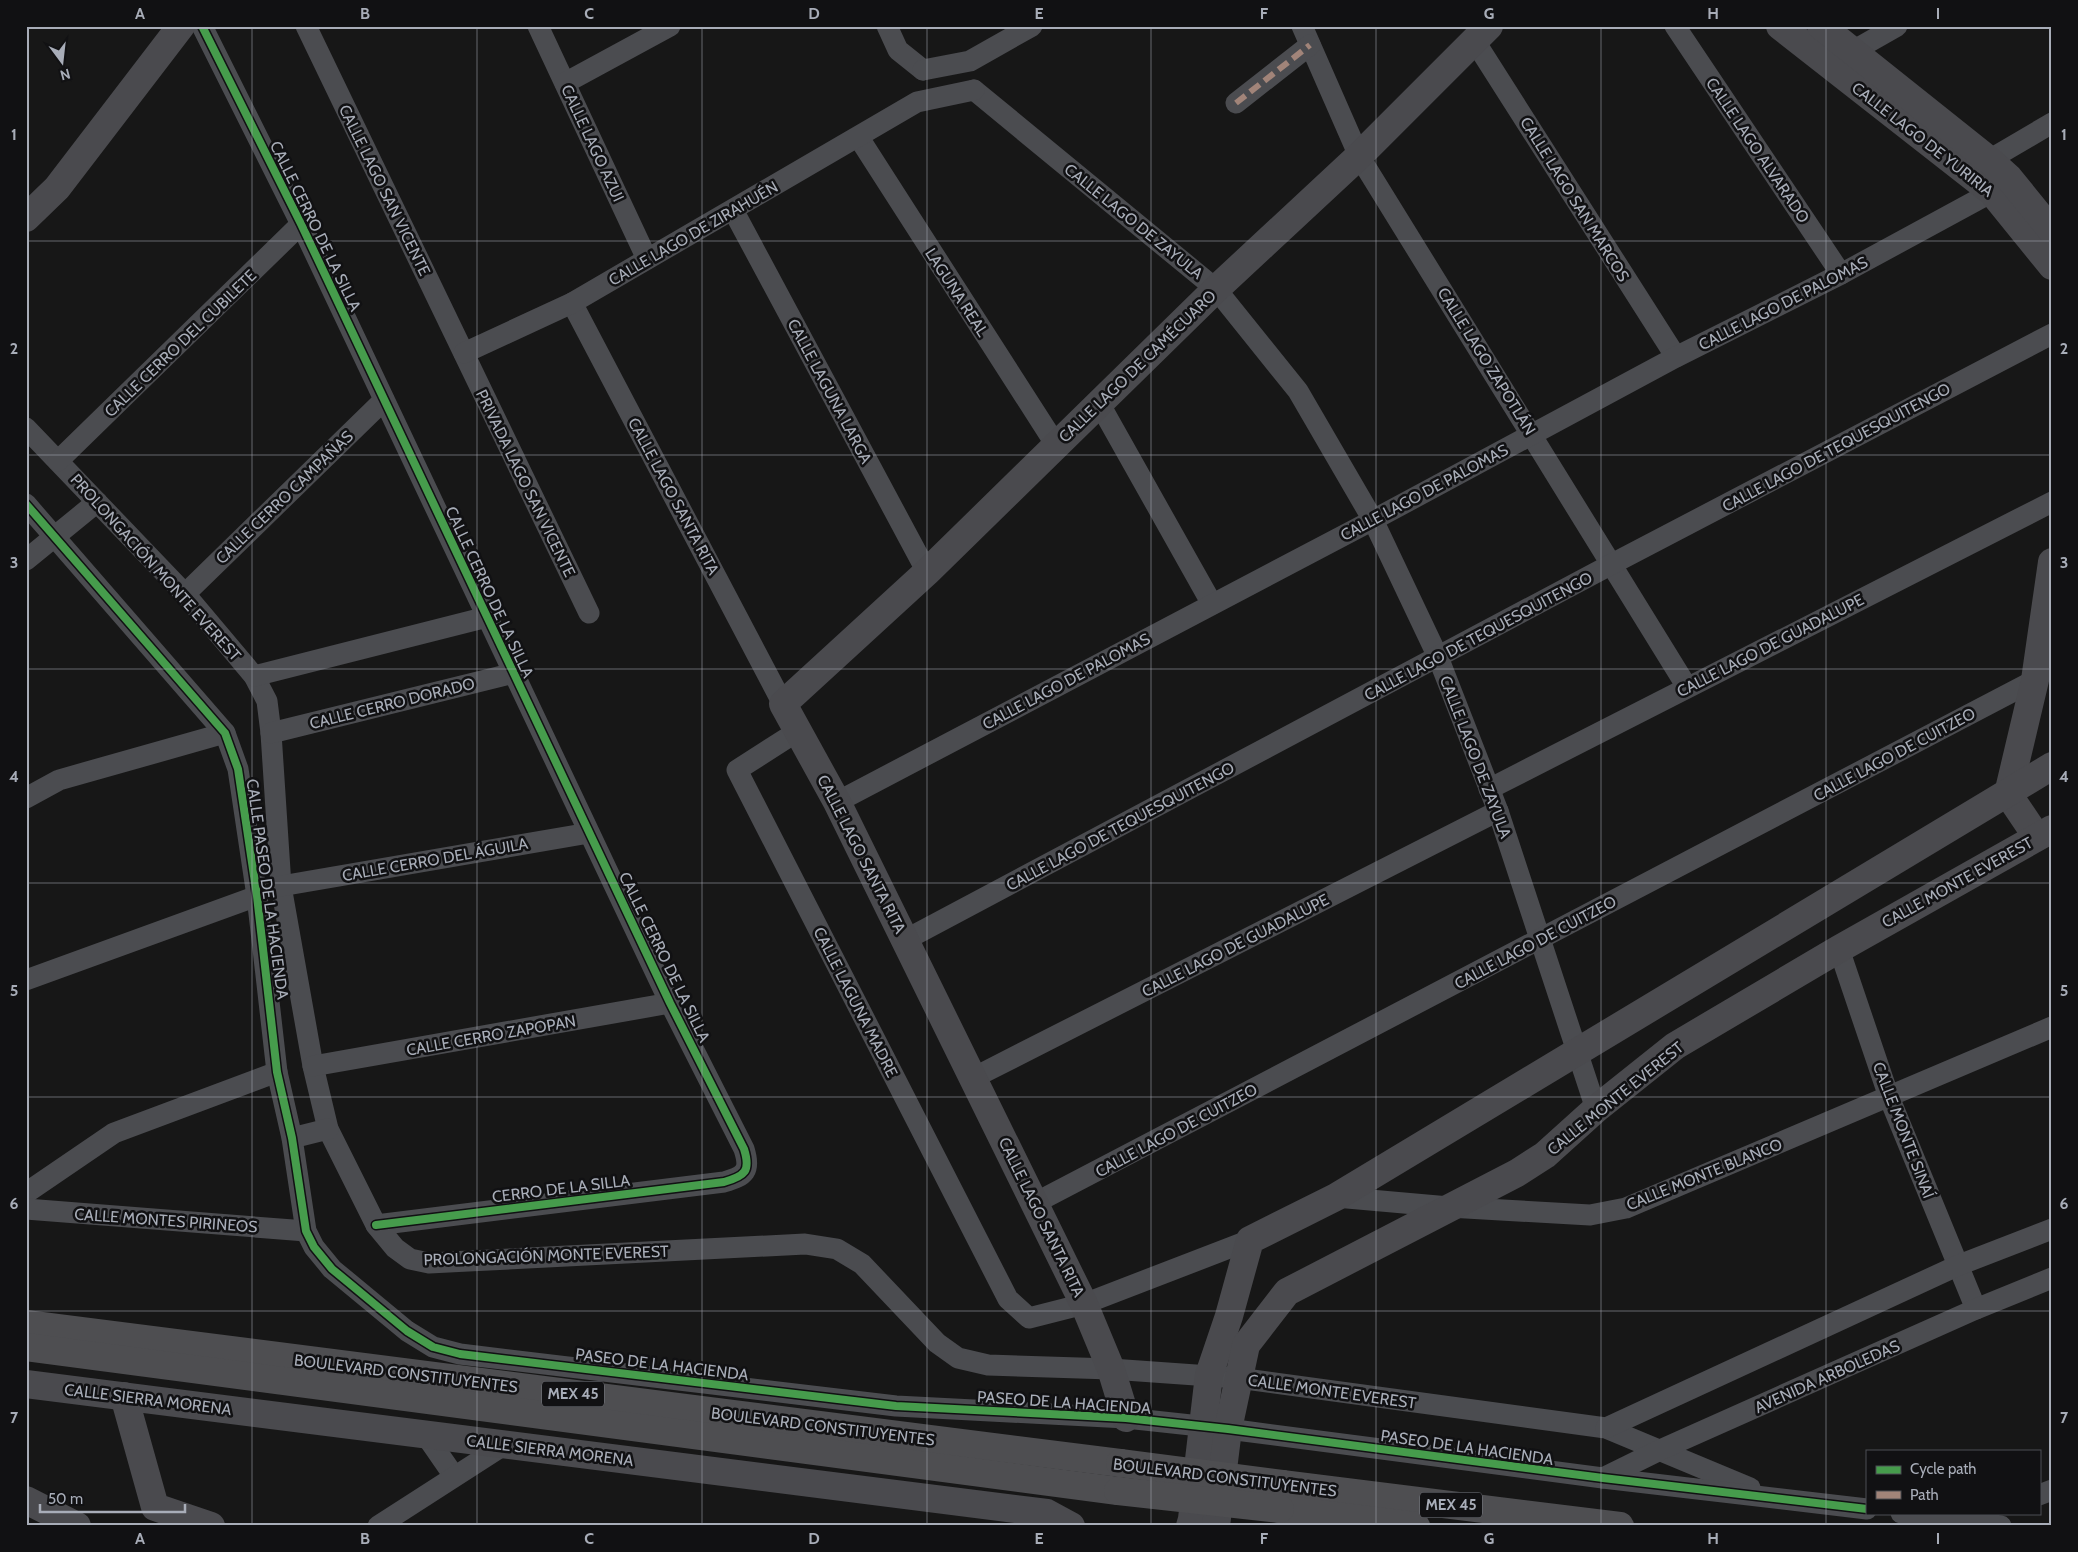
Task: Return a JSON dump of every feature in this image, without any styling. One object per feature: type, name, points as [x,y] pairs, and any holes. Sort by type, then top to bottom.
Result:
[{"type":"highway","name":"BOULEVARD CONSTITUYENTES","points":[[26,1324],[1120,1463],[1416,1526]]},
{"type":"highway","name":"BOULEVARD CONSTITUYENTES","points":[[26,1347],[1118,1491],[1281,1496],[1620,1526]]},
{"type":"street","points":[[26,218],[57,188],[181,26]]},
{"type":"street","name":"CALLE CERRO DE LA SILLA","points":[[202,26],[301,224],[670,1003],[744,1149],[748,1160],[746,1171]]},
{"type":"street","name":"CALLE LAGO SAN VICENTE","points":[[306,26],[464,354]]},
{"type":"street","name":"CALLE LAGO AZUI","points":[[538,26],[647,259]]},
{"type":"street","points":[[565,83],[670,26]]},
{"type":"street","points":[[887,26],[898,50],[924,70],[970,62],[1032,26]]},
{"type":"street","name":"CALLE LAGO ALVARADO","points":[[1675,26],[1841,274]]},
{"type":"street","name":"CALLE LAGO DE YURIRIA","points":[[1780,26],[1845,62],[1989,160],[2001,185],[2052,266]]},
{"type":"street","name":"CALLE LAGO DE YURIRIA","points":[[1821,26],[1845,62],[2001,185],[2052,231]]},
{"type":"street","points":[[1845,62],[1897,26]]},
{"type":"street","points":[[1236,103],[1305,32]]},
{"type":"street","name":"CALLE LAGO ZAPOTLÁN","points":[[1305,32],[1359,156],[1687,687]]},
{"type":"street","name":"CALLE LAGO DE CAMÉCUARO","points":[[783,704],[926,572],[1216,289],[1359,156],[1482,33]]},
{"type":"street","name":"CALLE LAGO SAN MARCOS","points":[[1482,33],[1676,357]]},
{"type":"street","points":[[970,62],[974,90]]},
{"type":"street","points":[[917,102],[924,70]]},
{"type":"street","name":"CALLE LAGO DE ZIRAHUÉN","points":[[464,354],[572,303],[859,138],[917,102],[974,90]]},
{"type":"street","name":"CALLE LAGO DE ZAYULA","points":[[974,90],[1216,289],[1298,391],[1374,520],[1438,657],[1498,811],[1542,939],[1596,1109]]},
{"type":"street","points":[[1989,160],[2052,123]]},
{"type":"street","name":"LAGUNA REAL","points":[[859,138],[1056,446]]},
{"type":"street","name":"CALLE LAGO DE PALOMAS","points":[[837,802],[1374,520],[1676,357],[1841,274],[2001,185]]},
{"type":"street","name":"CALLE LAGUNA LARGA","points":[[733,210],[926,572]]},
{"type":"street","name":"CALLE CERRO DEL CUBILETE","points":[[58,461],[301,224]]},
{"type":"street","name":"CALLE LAGO SANTA RITA","points":[[572,303],[783,704],[837,802],[1084,1304],[1111,1369],[1126,1418]]},
{"type":"street","name":"CALLE LAGO DE TEQUESQUITENGO","points":[[905,940],[1612,564],[2052,334]]},
{"type":"street","name":"PRIVADA LAGO SAN VICENTE","points":[[464,354],[589,613]]},
{"type":"street","name":"CALLE CERRO CAMPAÑAS","points":[[185,594],[384,400]]},
{"type":"street","points":[[1099,403],[1212,604]]},
{"type":"street","name":"PROLONGACIÓN MONTE EVEREST","points":[[26,428],[185,594],[254,676],[266,701],[281,886],[313,1066],[328,1129],[376,1225],[395,1248],[410,1259],[429,1263],[805,1244],[837,1249],[862,1264],[937,1343],[958,1358],[988,1365],[1111,1369]]},
{"type":"street","points":[[26,560],[97,502]]},
{"type":"street","name":"CALLE LAGO DE GUADALUPE","points":[[1489,789],[2052,502]]},
{"type":"street","name":"CALLE PASEO DE LA HACIENDA","points":[[26,504],[225,733],[238,769],[256,896],[277,1072],[292,1138],[306,1231]]},
{"type":"street","points":[[2008,794],[2035,680],[2052,562]]},
{"type":"street","points":[[254,676],[487,617]]},
{"type":"street","name":"CALLE CERRO DORADO","points":[[270,733],[514,673]]},
{"type":"street","name":"CALLE LAGO DE CUITZEO","points":[[1035,1203],[2035,680]]},
{"type":"street","name":"CALLE LAGUNA MADRE","points":[[798,731],[737,770],[1008,1299],[1029,1318],[1084,1304]]},
{"type":"street","points":[[26,798],[59,780],[225,733]]},
{"type":"street","points":[[1084,1304],[1250,1240],[1336,1197],[2052,766]]},
{"type":"street","points":[[2008,794],[2044,833]]},
{"type":"street","name":"CALLE LAGO DE GUADALUPE","points":[[973,1078],[1498,811]]},
{"type":"street","name":"CALLE CERRO DEL ÁGUILA","points":[[281,886],[589,833]]},
{"type":"street","name":"CALLE MONTE EVEREST","points":[[1190,1526],[1216,1428],[1238,1378],[1246,1346],[1287,1292],[1517,1173],[1545,1155],[1596,1109],[1675,1046],[1839,949],[2044,833]]},
{"type":"street","points":[[26,980],[256,896]]},
{"type":"street","name":"CALLE MONTE SINAÍ","points":[[1839,949],[1889,1097],[1976,1309]]},
{"type":"street","name":"CALLE CERRO ZAPOPAN","points":[[313,1066],[670,1003]]},
{"type":"street","name":"CALLE MONTE BLANCO","points":[[1336,1197],[1449,1208],[1590,1215],[1626,1208],[2052,1027]]},
{"type":"street","points":[[26,1193],[114,1133],[277,1072]]},
{"type":"street","points":[[292,1138],[328,1129]]},
{"type":"street","name":"CERRO DE LA SILLA","points":[[376,1225],[724,1182],[738,1178],[746,1171]]},
{"type":"street","name":"CALLE MONTES PIRINEOS","points":[[26,1210],[306,1231]]},
{"type":"street","points":[[1606,1428],[1958,1265],[2052,1229]]},
{"type":"street","name":"PASEO DE LA HACIENDA","points":[[306,1231],[314,1247],[332,1269],[407,1331],[433,1347],[460,1354],[896,1406],[1126,1418],[1866,1509]]},
{"type":"street","name":"CALLE MONTE EVEREST","points":[[1216,1526],[1216,1428],[1209,1375],[1229,1316],[1250,1240]]},
{"type":"street","name":"AVENIDA ARBOLEDAS","points":[[1603,1478],[1660,1450],[1976,1309],[2052,1278]]},
{"type":"street","name":"CALLE MONTE EVEREST","points":[[1111,1369],[1238,1378],[1606,1428],[1771,1497]]},
{"type":"street","name":"CALLE SIERRA MORENA","points":[[26,1384],[1048,1513],[1071,1526]]},
{"type":"street","points":[[124,1396],[155,1507],[211,1526]]},
{"type":"street","points":[[425,1434],[454,1476]]},
{"type":"street","points":[[378,1526],[504,1445]]},
{"type":"street","points":[[2040,1495],[2052,1490]]},
{"type":"street","points":[[26,1500],[77,1526]]},
{"type":"street","points":[[1908,1514],[2001,1526]]},
{"type":"street","points":[[1976,1523],[1996,1514]]},
{"type":"marked path","points":[[1236,103],[1310,45]]},
{"type":"cycle path","points":[[202,26],[301,224],[670,1003],[746,1156],[747,1163],[744,1172],[724,1182],[376,1225]]},
{"type":"cycle path","points":[[26,504],[225,733],[238,769],[257,896],[277,1072],[292,1138],[306,1231],[314,1247],[332,1269],[407,1331],[433,1347],[460,1354],[896,1406],[1126,1418],[1228,1429],[1603,1478],[1866,1509]]}]
